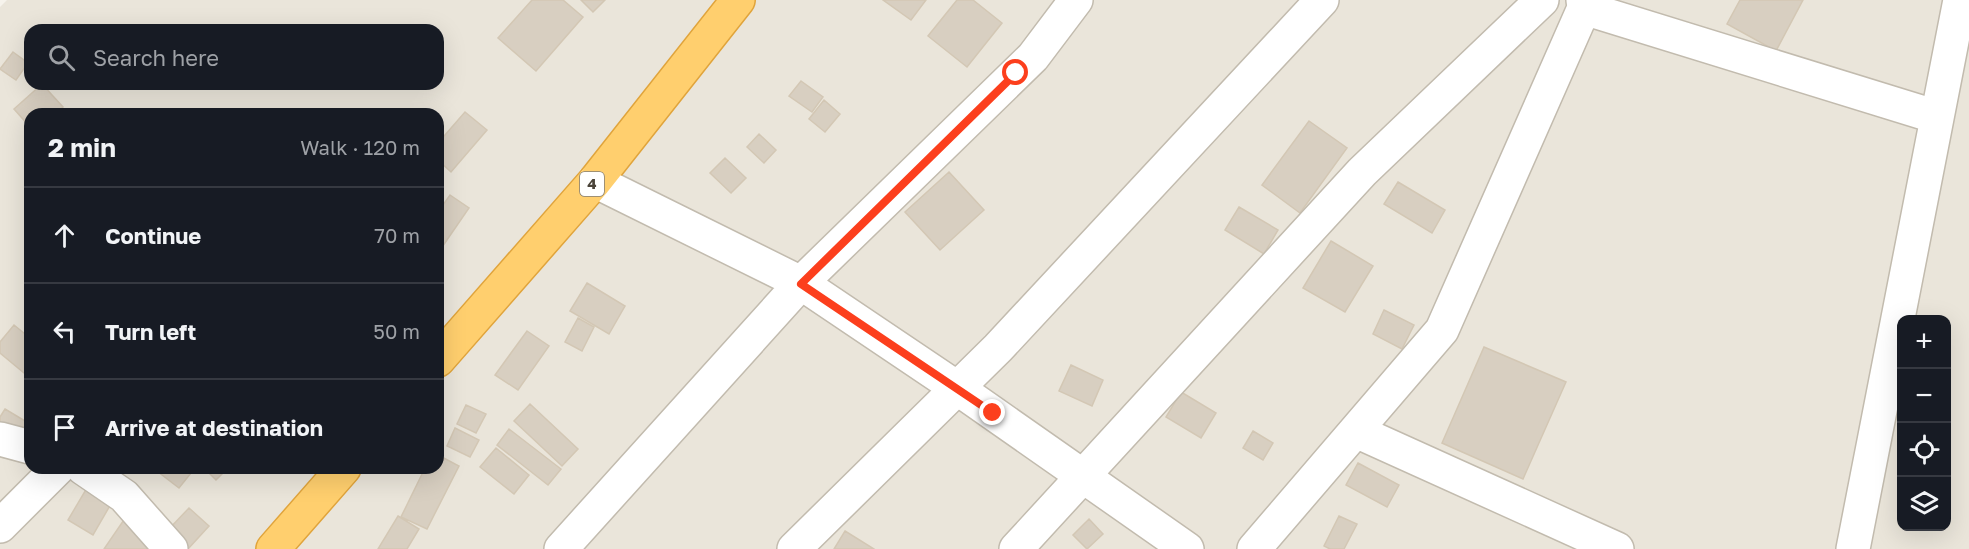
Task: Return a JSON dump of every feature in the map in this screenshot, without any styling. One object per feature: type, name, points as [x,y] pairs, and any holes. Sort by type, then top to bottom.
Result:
[{"type":"highway","name":"4","points":[[444,353],[595,181],[738,0]]},
{"type":"highway","points":[[273,549],[339,474]]},
{"type":"street","points":[[561,549],[801,284],[1033,57],[1077,0]]},
{"type":"street","points":[[794,549],[998,348],[1322,0]]},
{"type":"street","points":[[1016,549],[1362,172],[1542,0]]},
{"type":"street","points":[[1853,549],[1960,0]]},
{"type":"street","points":[[1254,549],[1442,330],[1583,4],[1937,117]]},
{"type":"street","points":[[595,181],[801,284],[957,388],[1187,549]]},
{"type":"street","points":[[1356,431],[1617,549]]},
{"type":"street","points":[[0,439],[24,445]]},
{"type":"street","points":[[0,526],[52,474]]},
{"type":"street","points":[[92,474],[123,496],[171,549]]},
{"type":"shaded area","points":[[7,0],[1969,0],[1969,549],[0,549],[0,7]]},
{"type":"building","points":[[532,0],[563,0],[583,17],[536,71],[498,38]]},
{"type":"building","points":[[581,0],[605,0],[593,12]]},
{"type":"building","points":[[883,0],[926,0],[911,20]]},
{"type":"building","points":[[957,0],[973,0],[1002,23],[967,67],[928,36]]},
{"type":"building","points":[[1740,0],[1803,0],[1776,51],[1727,24]]},
{"type":"building","points":[[13,52],[24,60],[24,69],[16,80],[0,69]]},
{"type":"building","points":[[801,81],[823,97],[812,112],[789,96]]},
{"type":"building","points":[[35,90],[47,90],[63,107],[24,108],[24,120],[14,109]]},
{"type":"building","points":[[824,100],[840,114],[825,132],[809,119]]},
{"type":"building","points":[[465,112],[487,130],[451,172],[444,166],[444,136]]},
{"type":"building","points":[[1309,121],[1347,148],[1300,213],[1262,185]]},
{"type":"building","points":[[759,134],[776,150],[764,163],[747,147]]},
{"type":"building","points":[[725,158],[746,178],[731,193],[710,173]]},
{"type":"building","points":[[949,172],[984,210],[940,250],[905,212]]},
{"type":"building","points":[[1398,182],[1445,210],[1432,233],[1384,204]]},
{"type":"building","points":[[450,195],[469,208],[444,244],[444,204]]},
{"type":"building","points":[[1239,207],[1278,230],[1264,254],[1225,230]]},
{"type":"building","points":[[1331,241],[1373,266],[1345,312],[1303,288]]},
{"type":"building","points":[[587,283],[625,306],[609,334],[570,311]]},
{"type":"building","points":[[1384,310],[1414,325],[1402,349],[1373,334]]},
{"type":"building","points":[[578,318],[594,327],[582,351],[565,342]]},
{"type":"building","points":[[14,325],[24,333],[24,373],[0,353],[0,342]]},
{"type":"building","points":[[527,331],[549,346],[518,390],[495,375]]},
{"type":"building","points":[[1484,347],[1566,382],[1523,479],[1442,443]]},
{"type":"building","points":[[1071,365],[1103,380],[1092,406],[1059,391]]},
{"type":"building","points":[[1181,392],[1216,413],[1201,438],[1166,417]]},
{"type":"building","points":[[530,404],[578,449],[562,466],[514,421]]},
{"type":"building","points":[[466,405],[486,414],[476,433],[457,424]]},
{"type":"building","points":[[5,409],[24,420],[24,454],[0,440],[0,417]]},
{"type":"building","points":[[455,428],[479,440],[470,457],[447,446]]},
{"type":"building","points":[[509,429],[561,469],[548,485],[497,445]]},
{"type":"building","points":[[1253,431],[1273,443],[1263,460],[1243,448]]},
{"type":"building","points":[[496,448],[529,475],[514,494],[480,467]]},
{"type":"building","points":[[444,458],[459,466],[427,529],[401,517],[422,474],[444,474]]},
{"type":"building","points":[[1358,463],[1399,485],[1387,507],[1346,485]]},
{"type":"building","points":[[161,474],[190,474],[179,488]]},
{"type":"building","points":[[210,474],[222,474],[216,480]]},
{"type":"building","points":[[94,476],[119,490],[93,535],[68,520]]},
{"type":"building","points":[[189,508],[209,526],[188,549],[168,530]]},
{"type":"building","points":[[130,511],[185,549],[104,549]]},
{"type":"building","points":[[398,516],[419,529],[407,549],[378,549]]},
{"type":"building","points":[[1339,516],[1357,524],[1344,549],[1330,549],[1324,546]]},
{"type":"building","points":[[1089,519],[1103,534],[1087,549],[1073,535]]},
{"type":"building","points":[[845,531],[874,549],[834,549]]},
{"type":"route","points":[[993,413],[801,284],[1016,73]]}]
